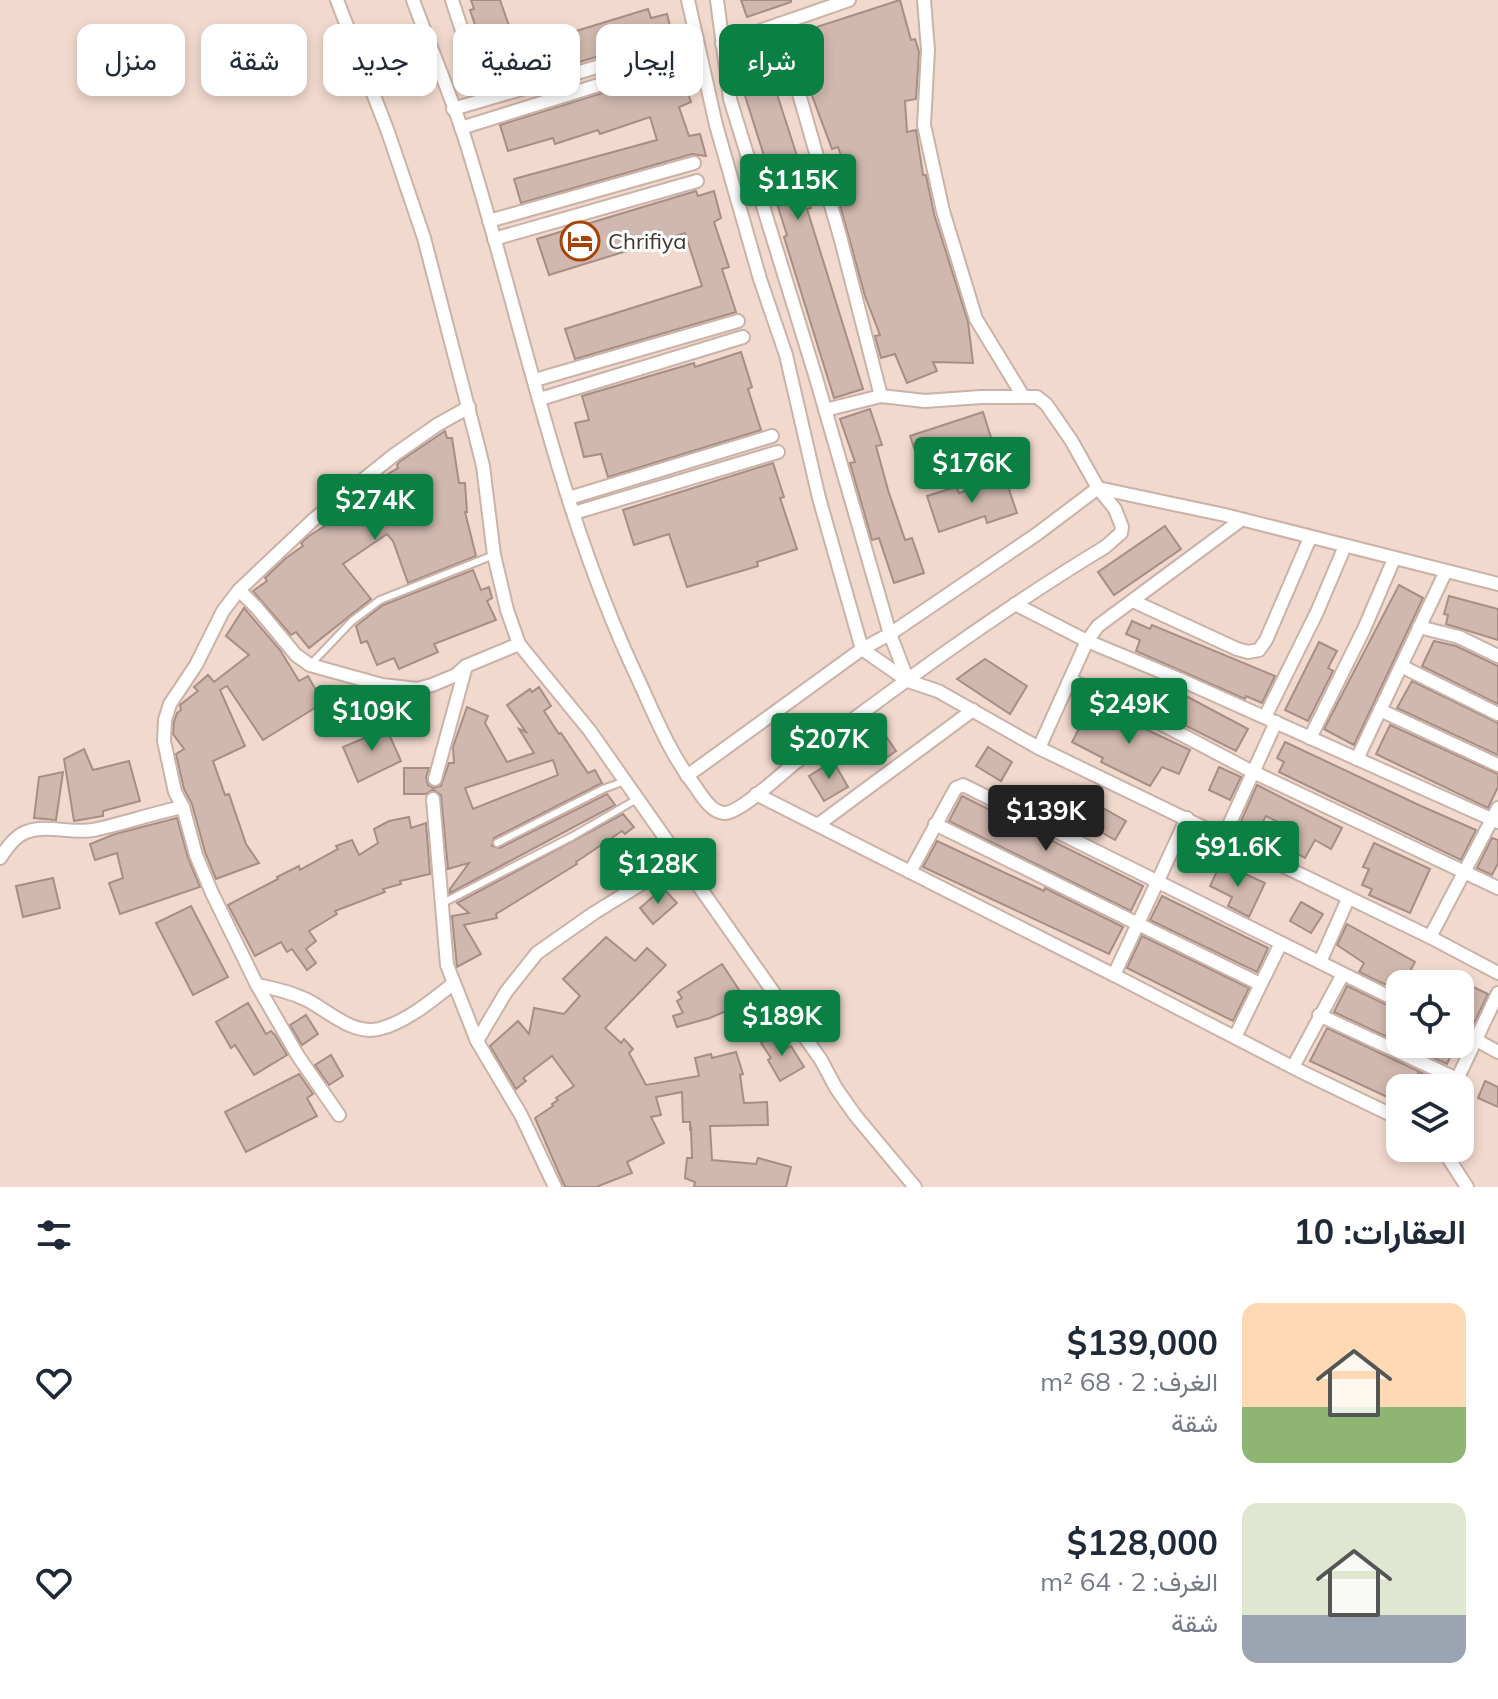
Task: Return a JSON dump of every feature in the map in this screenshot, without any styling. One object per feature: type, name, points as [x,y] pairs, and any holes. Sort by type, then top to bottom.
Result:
[{"type":"street","points":[[337,0],[388,132],[424,238],[483,466],[494,555],[519,644],[590,731],[821,1060],[836,1088],[915,1187]]},
{"type":"street","points":[[413,0],[461,128],[550,441],[612,625],[687,776],[720,813],[729,813],[957,643],[1105,547],[1121,533],[1122,527],[1115,509],[1098,488],[1046,404],[1037,397],[925,401],[881,396],[825,410]]},
{"type":"street","points":[[452,0],[460,24]]},
{"type":"street","points":[[688,0],[716,125],[760,279],[786,355],[819,498],[862,649],[908,681],[938,691],[1039,748],[1224,836],[1498,973]]},
{"type":"street","points":[[717,0],[720,24]]},
{"type":"street","points":[[779,24],[849,0]]},
{"type":"street","points":[[924,0],[928,50],[924,125],[943,211],[976,319],[1023,396]]},
{"type":"street","points":[[580,74],[585,90]]},
{"type":"street","points":[[461,128],[596,86]]},
{"type":"street","points":[[453,109],[496,96]]},
{"type":"street","points":[[730,96],[890,634],[908,681]]},
{"type":"street","points":[[800,96],[881,396]]},
{"type":"street","points":[[489,221],[694,163]]},
{"type":"street","points":[[494,239],[697,181]]},
{"type":"street","points":[[607,187],[613,206]]},
{"type":"street","points":[[535,380],[738,321]]},
{"type":"street","points":[[540,399],[743,337]]},
{"type":"street","points":[[660,344],[665,363]]},
{"type":"street","points":[[339,1115],[298,1056],[257,985],[212,893],[175,792],[164,741],[165,720],[170,704],[196,665],[223,611],[239,590],[313,520],[394,455],[469,407]]},
{"type":"street","points":[[569,498],[772,436]]},
{"type":"street","points":[[574,513],[778,452]]},
{"type":"street","points":[[683,464],[688,481]]},
{"type":"street","points":[[687,776],[862,649],[890,634],[1037,534],[1098,488],[1498,584]]},
{"type":"street","points":[[1039,748],[1087,641],[1098,626],[1241,520]]},
{"type":"street","points":[[1133,601],[1237,649],[1248,652],[1259,650],[1310,538]]},
{"type":"street","points":[[1224,836],[1254,772],[1270,720],[1345,546]]},
{"type":"street","points":[[1310,738],[1364,629],[1394,559]]},
{"type":"street","points":[[1357,759],[1446,571]]},
{"type":"street","points":[[239,590],[296,655],[310,665],[365,682],[417,689],[456,675],[466,666],[519,644]]},
{"type":"street","points":[[1015,604],[1087,641],[1496,816],[1430,937]]},
{"type":"street","points":[[1419,627],[1459,637],[1498,656]]},
{"type":"street","points":[[435,779],[466,666]]},
{"type":"street","points":[[1401,666],[1498,714]]},
{"type":"street","points":[[1070,680],[1498,888]]},
{"type":"street","points":[[819,824],[973,710]]},
{"type":"street","points":[[1380,710],[1498,765]]},
{"type":"street","points":[[910,872],[956,788],[963,785],[1386,995]]},
{"type":"street","points":[[756,794],[1386,1112]]},
{"type":"street","points":[[433,799],[444,949],[454,983],[477,1041],[521,1115],[555,1187]]},
{"type":"street","points":[[0,858],[17,837],[28,831],[95,829],[183,807]]},
{"type":"street","points":[[1114,975],[1187,818]]},
{"type":"street","points":[[935,824],[1260,984]]},
{"type":"street","points":[[477,1041],[506,992],[537,953],[594,913],[680,860]]},
{"type":"street","points":[[1320,962],[1348,899]]},
{"type":"street","points":[[1235,1037],[1281,943]]},
{"type":"street","points":[[1293,1067],[1343,974]]},
{"type":"street","points":[[257,985],[305,999],[345,1023],[375,1030],[391,1025],[423,1006],[454,983]]},
{"type":"street","points":[[1459,1074],[1498,993]]},
{"type":"street","points":[[1319,1015],[1437,1074]]},
{"type":"street","points":[[1476,1039],[1498,1052]]},
{"type":"street","points":[[1451,1162],[1467,1187]]},
{"type":"lane","points":[[310,665],[337,634],[380,600],[494,555]]},
{"type":"lane","points":[[497,843],[625,781]]},
{"type":"lane","points":[[443,903],[638,799]]},
{"type":"building","points":[[471,0],[500,0],[508,24],[475,24],[470,10],[474,9]]},
{"type":"building","points":[[741,0],[791,0],[791,2],[747,17]]},
{"type":"building","points":[[900,0],[911,40],[915,39],[919,52],[916,99],[905,101],[907,132],[916,130],[923,175],[926,175],[934,214],[968,322],[973,363],[933,362],[937,371],[907,383],[895,354],[881,358],[875,336],[880,335],[865,296],[837,194],[846,192],[843,161],[838,147],[832,149],[812,96],[824,96],[824,25]]},
{"type":"building","points":[[648,9],[651,18],[667,14],[670,24],[599,24]]},
{"type":"building","points":[[596,25],[596,57],[580,62],[580,30]]},
{"type":"building","points":[[596,95],[689,96],[691,102],[679,107],[689,136],[700,134],[706,156],[692,154],[521,203],[514,179],[657,140],[650,117],[600,134],[598,130],[555,144],[553,138],[508,151],[500,125]]},
{"type":"building","points":[[745,96],[778,96],[800,165],[797,166],[811,208],[807,209],[863,389],[834,398],[784,237],[787,235]]},
{"type":"building","points":[[696,191],[698,196],[714,191],[721,218],[714,222],[729,267],[722,269],[736,312],[575,359],[565,329],[702,286],[685,233],[549,275],[537,239]]},
{"type":"building","points":[[741,352],[752,387],[748,389],[761,430],[608,477],[601,454],[584,457],[575,423],[589,420],[582,396]]},
{"type":"building","points":[[870,409],[882,445],[876,446],[888,490],[905,540],[912,538],[924,573],[894,583],[879,538],[872,540],[850,463],[855,462],[840,419]]},
{"type":"building","points":[[983,412],[994,447],[922,471],[910,436]]},
{"type":"building","points":[[445,431],[447,438],[452,438],[459,483],[465,483],[465,512],[476,556],[408,583],[393,541],[387,534],[343,564],[371,599],[309,648],[296,632],[291,635],[253,591],[267,581],[265,578],[286,558],[303,546],[301,543],[331,522],[329,519],[353,499],[376,487],[373,483],[398,468],[399,462]]},
{"type":"building","points":[[773,463],[784,497],[780,498],[797,549],[757,562],[758,566],[687,587],[669,534],[634,545],[623,510]]},
{"type":"building","points":[[1005,478],[1017,513],[987,523],[985,516],[939,532],[927,496],[956,487],[959,493]]},
{"type":"building","points":[[1165,526],[1181,549],[1114,595],[1098,572]]},
{"type":"building","points":[[473,570],[481,590],[489,587],[492,598],[487,601],[496,620],[434,644],[438,652],[399,669],[394,658],[377,665],[367,641],[361,643],[356,626],[383,605]]},
{"type":"building","points":[[1399,585],[1423,598],[1354,745],[1324,729]]},
{"type":"building","points":[[1449,596],[1498,609],[1498,640],[1446,624],[1448,615],[1444,614]]},
{"type":"building","points":[[244,608],[280,650],[299,681],[308,676],[323,703],[263,740],[227,686],[220,690],[245,746],[213,761],[225,795],[229,794],[246,844],[259,863],[216,879],[192,804],[184,789],[176,754],[184,749],[173,734],[174,722],[181,710],[180,705],[198,691],[194,687],[208,675],[214,682],[249,655],[226,636]]},
{"type":"building","points":[[1132,621],[1150,629],[1152,625],[1275,676],[1262,703],[1246,696],[1245,699],[1136,651],[1140,640],[1126,634]]},
{"type":"building","points":[[1434,641],[1456,646],[1498,666],[1498,704],[1422,666]]},
{"type":"building","points":[[1319,642],[1337,651],[1328,668],[1333,671],[1308,721],[1285,710]]},
{"type":"building","points":[[985,659],[1027,686],[1010,714],[957,679]]},
{"type":"building","points":[[1154,679],[1248,729],[1236,751],[1139,702]]},
{"type":"building","points":[[1412,681],[1498,723],[1498,755],[1397,708]]},
{"type":"building","points":[[539,687],[551,706],[544,711],[559,734],[588,773],[595,770],[602,783],[494,838],[492,846],[500,848],[607,794],[615,805],[450,893],[469,863],[448,869],[441,795],[433,790],[426,794],[404,794],[404,768],[429,768],[426,777],[428,785],[433,788],[441,786],[449,763],[454,763],[453,747],[467,707],[488,716],[485,723],[507,762],[534,753],[519,729],[526,732],[507,705],[530,689],[532,692]],"holes":[[[553,760],[558,775],[473,809],[465,788]]]},
{"type":"building","points":[[1092,704],[1190,750],[1179,774],[1162,767],[1150,786],[1101,762],[1103,758],[1072,742]]},
{"type":"building","points":[[384,723],[401,761],[358,782],[343,747],[367,737],[365,731]]},
{"type":"building","points":[[1390,725],[1498,774],[1498,787],[1488,808],[1376,754]]},
{"type":"building","points":[[881,729],[896,751],[880,762],[864,739]]},
{"type":"building","points":[[1285,742],[1476,830],[1461,860],[1279,772],[1284,762],[1277,758]]},
{"type":"building","points":[[988,747],[1012,762],[1001,781],[976,766]]},
{"type":"building","points":[[84,749],[93,770],[129,761],[140,801],[103,811],[103,816],[74,821],[64,759]]},
{"type":"building","points":[[833,761],[848,787],[824,801],[809,776]]},
{"type":"building","points":[[1219,767],[1241,777],[1230,800],[1209,790]]},
{"type":"building","points":[[63,772],[56,820],[34,818],[39,777]]},
{"type":"building","points":[[1257,785],[1342,828],[1331,849],[1315,840],[1305,858],[1289,849],[1298,832],[1266,816],[1255,835],[1239,826]]},
{"type":"building","points":[[1066,787],[1126,821],[1115,840],[1055,806]]},
{"type":"building","points":[[962,796],[1143,886],[1131,911],[949,821]]},
{"type":"building","points":[[623,814],[634,827],[625,834],[622,831],[577,864],[496,914],[497,918],[464,925],[481,954],[457,967],[452,916],[469,913],[457,903]]},
{"type":"building","points":[[409,817],[411,828],[426,823],[430,874],[400,881],[401,884],[383,889],[385,892],[335,911],[337,914],[309,931],[316,941],[306,949],[316,963],[307,970],[292,949],[287,952],[281,942],[255,956],[228,905],[299,866],[300,870],[338,849],[336,846],[352,840],[359,855],[378,843],[374,829],[389,821]]},
{"type":"building","points":[[177,818],[200,887],[120,914],[109,883],[123,878],[117,853],[95,860],[90,844],[115,834]]},
{"type":"building","points":[[1492,838],[1498,840],[1498,863],[1492,875],[1477,868]]},
{"type":"building","points":[[937,841],[1044,891],[1045,888],[1123,927],[1109,954],[923,867]]},
{"type":"building","points":[[1374,843],[1430,869],[1410,913],[1369,895],[1372,889],[1362,885],[1369,869],[1363,867]]},
{"type":"building","points":[[1221,863],[1265,883],[1249,917],[1228,906],[1232,897],[1210,886]]},
{"type":"building","points":[[53,878],[60,908],[23,917],[16,886]]},
{"type":"building","points":[[663,888],[677,903],[653,924],[640,908]]},
{"type":"building","points":[[1162,896],[1268,948],[1257,972],[1150,920]]},
{"type":"building","points":[[1301,902],[1323,914],[1311,933],[1290,921]]},
{"type":"building","points":[[191,906],[228,977],[193,995],[156,923]]},
{"type":"building","points":[[1347,924],[1415,962],[1411,970],[1386,970],[1384,984],[1359,972],[1364,963],[1337,945]]},
{"type":"building","points":[[1142,936],[1249,988],[1233,1021],[1127,968]]},
{"type":"building","points":[[606,937],[635,961],[647,948],[666,965],[605,1028],[621,1043],[624,1039],[633,1049],[629,1053],[646,1085],[699,1076],[695,1058],[711,1054],[712,1058],[736,1052],[743,1074],[740,1075],[744,1103],[767,1102],[768,1125],[710,1126],[712,1160],[756,1164],[758,1158],[791,1167],[786,1187],[694,1187],[695,1182],[685,1178],[687,1158],[692,1158],[691,1128],[690,1122],[683,1122],[682,1092],[656,1097],[661,1115],[651,1117],[664,1143],[627,1162],[632,1173],[596,1187],[565,1187],[535,1118],[574,1086],[552,1056],[523,1078],[526,1081],[516,1089],[490,1046],[518,1021],[529,1034],[534,1008],[564,1014],[580,996],[563,979]]},
{"type":"building","points":[[722,964],[747,1002],[710,1018],[677,1027],[673,1016],[683,1013],[677,1001],[682,998],[678,992]]},
{"type":"building","points":[[1347,986],[1386,1004],[1386,1036],[1334,1012]]},
{"type":"building","points":[[1474,987],[1488,994],[1474,1023]]},
{"type":"building","points":[[248,1003],[266,1034],[271,1031],[275,1035],[287,1055],[254,1075],[235,1045],[231,1048],[216,1022]]},
{"type":"building","points":[[306,1015],[318,1034],[302,1045],[290,1025]]},
{"type":"building","points":[[1327,1028],[1424,1074],[1386,1074],[1386,1096],[1310,1061]]},
{"type":"building","points":[[776,1033],[786,1049],[791,1046],[804,1067],[780,1081],[761,1043]]},
{"type":"building","points":[[331,1055],[343,1076],[329,1085],[315,1065]]},
{"type":"building","points":[[1434,1058],[1450,1058],[1447,1064]]},
{"type":"building","points":[[299,1074],[313,1094],[307,1098],[317,1116],[246,1152],[225,1112]]},
{"type":"building","points":[[1485,1081],[1498,1087],[1498,1107],[1478,1098]]},
{"type":"place","name":"Chrifiya","points":[[580,241]]}]
